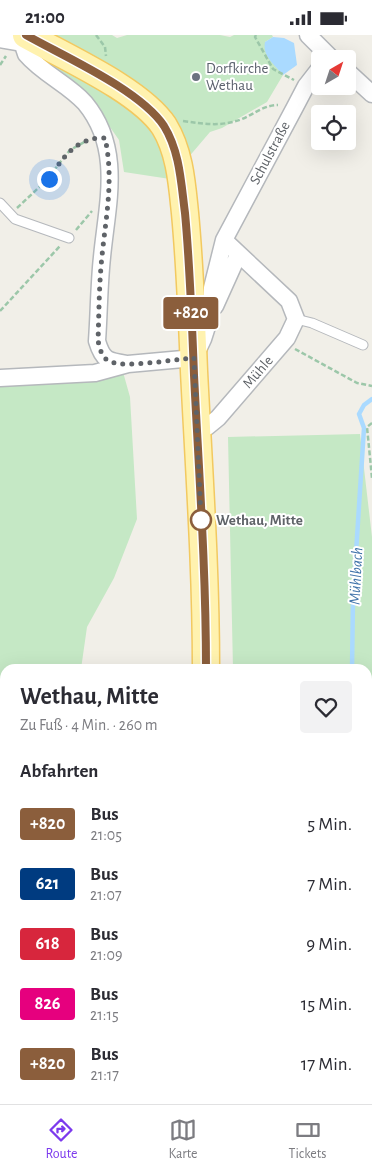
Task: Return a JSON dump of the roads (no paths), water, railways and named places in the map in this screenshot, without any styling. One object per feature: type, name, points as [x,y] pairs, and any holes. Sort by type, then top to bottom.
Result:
[{"type":"main road","points":[[25,35],[116,85],[150,111],[162,124],[176,152],[188,241],[206,628],[206,664]]},
{"type":"street","points":[[0,39],[8,42],[16,41],[25,35]]},
{"type":"street","points":[[25,35],[24,48],[26,54],[85,103],[105,138],[110,159],[110,188],[101,259],[98,341],[101,354],[109,361],[128,364]]},
{"type":"street","points":[[308,35],[320,50]]},
{"type":"street","points":[[356,79],[372,94]]},
{"type":"street","name":"Schulstraße","points":[[194,358],[210,317],[212,288],[224,240],[306,86],[311,80]]},
{"type":"street","points":[[224,240],[289,301],[296,319]]},
{"type":"street","points":[[210,317],[238,255]]},
{"type":"street","name":"Mühle","points":[[197,430],[206,427],[218,418],[287,338],[296,319]]},
{"type":"street","points":[[0,378],[95,373],[128,364],[194,358]]},
{"type":"lane","points":[[0,203],[16,219],[69,237]]},
{"type":"lane","points":[[296,319],[312,323],[363,345]]},
{"type":"water","points":[[273,37],[284,38],[294,43],[297,65],[283,75],[265,52],[265,42]]},
{"type":"waterway","name":"Mühlbach","points":[[352,664],[353,600],[364,428],[359,414],[364,405],[372,399]]},
{"type":"place","name":"Dorfkirche Wethau","points":[[196,77]]},
{"type":"place","name":"Wethau, Mitte","points":[[201,520]]}]
